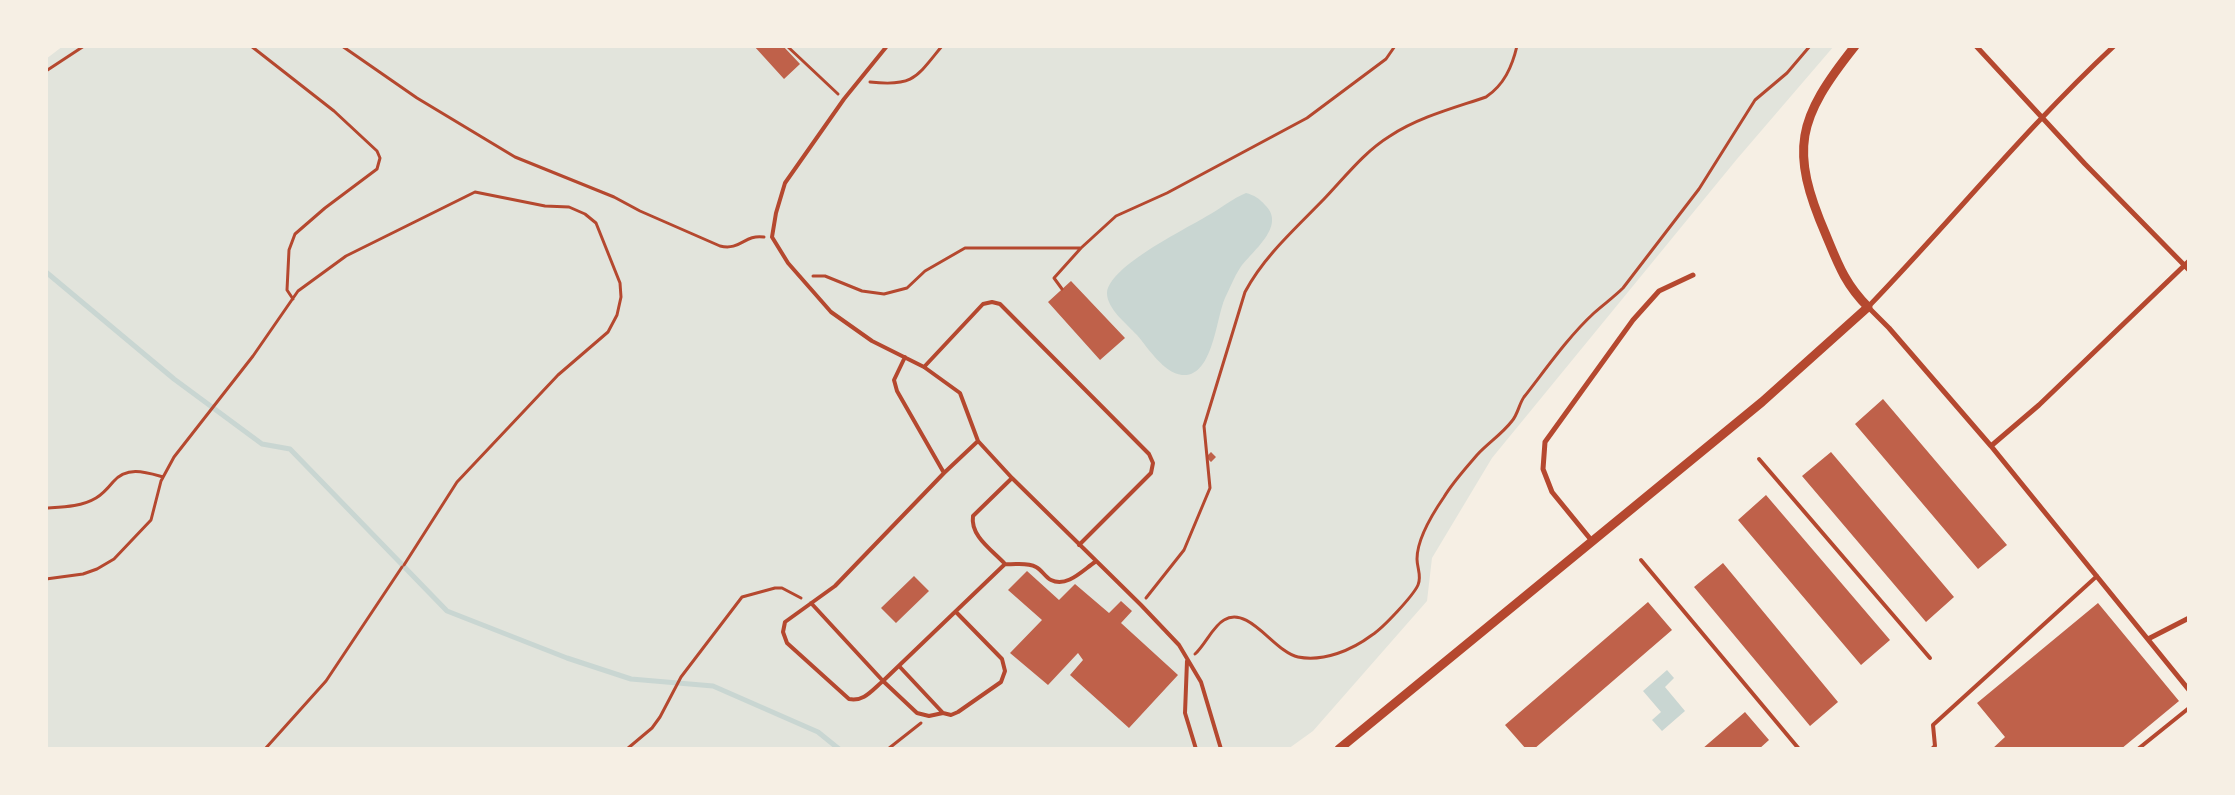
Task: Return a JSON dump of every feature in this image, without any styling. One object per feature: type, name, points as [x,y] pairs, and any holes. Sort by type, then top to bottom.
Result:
[{"type":"street","points":[[1855,46],[1839,67],[1814,108],[1803,145],[1803,163],[1814,207],[1845,281],[1889,328],[1991,446],[2189,690]]},
{"type":"street","points":[[1976,46],[2041,117],[2189,270]]},
{"type":"street","points":[[1339,749],[1762,402],[1868,307],[2041,117],[2114,46]]},
{"type":"street","points":[[1991,446],[2039,406],[2189,261]]},
{"type":"street","points":[[1592,541],[1552,492],[1543,469],[1545,442],[1633,320],[1658,291],[1693,275]]},
{"type":"street","points":[[2148,639],[2189,618]]},
{"type":"lane","points":[[887,46],[844,99],[785,183],[776,213],[772,237],[788,262],[831,312],[872,341],[924,367],[960,393],[978,441],[1012,478],[1179,645],[1201,682],[1221,749]]},
{"type":"lane","points":[[924,367],[982,304],[992,302],[1000,304],[1149,454],[1153,463],[1150,473],[1079,545]]},
{"type":"lane","points":[[905,357],[894,380],[897,391],[944,473]]},
{"type":"lane","points":[[978,441],[944,473],[835,586],[785,622],[783,632],[787,644],[849,699],[858,700],[865,697],[883,681],[1005,564],[1026,564],[1037,567],[1049,580],[1060,583],[1069,580],[1096,562]]},
{"type":"lane","points":[[1759,459],[1930,658]]},
{"type":"lane","points":[[1005,564],[975,533],[972,524],[973,516],[1012,478]]},
{"type":"lane","points":[[1641,560],[1799,749]]},
{"type":"lane","points":[[1932,749],[1935,746],[1933,725],[2097,576]]},
{"type":"lane","points":[[811,603],[883,681],[917,713],[929,716],[951,715],[958,712],[1001,682],[1005,671],[1002,659],[956,612]]},
{"type":"lane","points":[[1187,661],[1186,713],[1196,749]]},
{"type":"lane","points":[[898,666],[943,714]]},
{"type":"lane","points":[[2138,749],[2189,708]]},
{"type":"path","points":[[46,72],[84,46]]},
{"type":"path","points":[[251,46],[334,111],[377,150],[380,158],[377,169],[294,234],[289,250],[287,290],[293,299]]},
{"type":"path","points":[[342,46],[417,98],[515,157],[614,197],[640,211],[720,246],[730,248],[738,246],[750,237],[772,237]]},
{"type":"path","points":[[788,46],[844,99]]},
{"type":"path","points":[[860,78],[892,84],[906,82],[917,76],[942,46]]},
{"type":"path","points":[[1062,289],[1054,278],[1081,248],[1116,216],[1167,193],[1307,118],[1386,59],[1395,46]]},
{"type":"path","points":[[1141,605],[1184,550],[1210,488],[1204,426],[1245,292],[1251,281],[1272,253],[1364,156],[1390,136],[1418,121],[1486,97],[1495,91],[1508,74],[1517,46]]},
{"type":"path","points":[[1187,661],[1196,654],[1222,621],[1233,617],[1240,617],[1252,624],[1274,644],[1296,656],[1330,656],[1347,650],[1374,634],[1412,596],[1418,585],[1420,577],[1417,557],[1424,534],[1444,496],[1477,456],[1512,422],[1522,400],[1570,339],[1594,313],[1623,288],[1699,189],[1756,100],[1787,73],[1810,46]]},
{"type":"path","points":[[46,579],[82,574],[97,569],[114,559],[151,520],[163,477],[174,457],[253,356],[298,291],[346,256],[475,192],[546,206],[569,207],[585,214],[596,223],[620,283],[621,296],[617,315],[608,332],[558,375],[457,482],[326,681],[265,749]]},
{"type":"path","points":[[788,262],[812,276],[825,276],[862,291],[884,294],[907,288],[925,271],[965,248],[1081,248]]},
{"type":"path","points":[[46,508],[74,506],[94,500],[119,475],[131,471],[163,477]]},
{"type":"path","points":[[627,749],[652,728],[660,717],[681,677],[742,597],[775,588],[782,588],[811,603]]},
{"type":"path","points":[[888,749],[921,722]]},
{"type":"shaded area","points":[[63,46],[1834,46],[1737,159],[1492,458],[1432,558],[1427,601],[1313,731],[1288,749],[1248,747],[1247,749],[46,749],[46,59]]},
{"type":"shaded area","points":[[1246,193],[1259,199],[1271,213],[1270,230],[1240,268],[1234,279],[1222,307],[1212,345],[1201,367],[1192,373],[1182,375],[1175,373],[1157,359],[1110,305],[1107,293],[1111,282],[1134,260],[1150,249]]},
{"type":"shaded area","points":[[1667,670],[1674,678],[1665,687],[1685,711],[1662,731],[1652,720],[1661,712],[1643,691]]},
{"type":"building","points":[[754,46],[783,46],[800,64],[784,79]]},
{"type":"building","points":[[1071,281],[1125,338],[1100,360],[1048,302]]},
{"type":"building","points":[[1883,399],[2007,545],[1978,569],[1855,424]]},
{"type":"building","points":[[1211,452],[1216,457],[1211,462],[1206,457]]},
{"type":"building","points":[[1831,452],[1954,597],[1926,622],[1802,476]]},
{"type":"building","points":[[1766,495],[1890,640],[1861,665],[1738,520]]},
{"type":"building","points":[[1723,563],[1838,702],[1810,726],[1694,587]]},
{"type":"building","points":[[1027,571],[1059,600],[1075,584],[1109,613],[1121,601],[1132,611],[1121,623],[1178,675],[1129,728],[1070,675],[1083,660],[1078,653],[1048,685],[1010,653],[1042,620],[1008,590]]},
{"type":"building","points":[[914,576],[929,591],[896,623],[881,608]]},
{"type":"building","points":[[1648,602],[1672,630],[1534,749],[1526,749],[1505,725]]},
{"type":"building","points":[[2098,603],[2179,701],[2121,749],[1992,749],[2005,737],[1977,703]]},
{"type":"building","points":[[1745,712],[1769,740],[1759,749],[1702,749]]},
{"type":"waterway","points":[[46,272],[174,379],[262,444],[290,449],[447,611],[567,658],[631,679],[713,686],[818,732],[839,749]]}]
